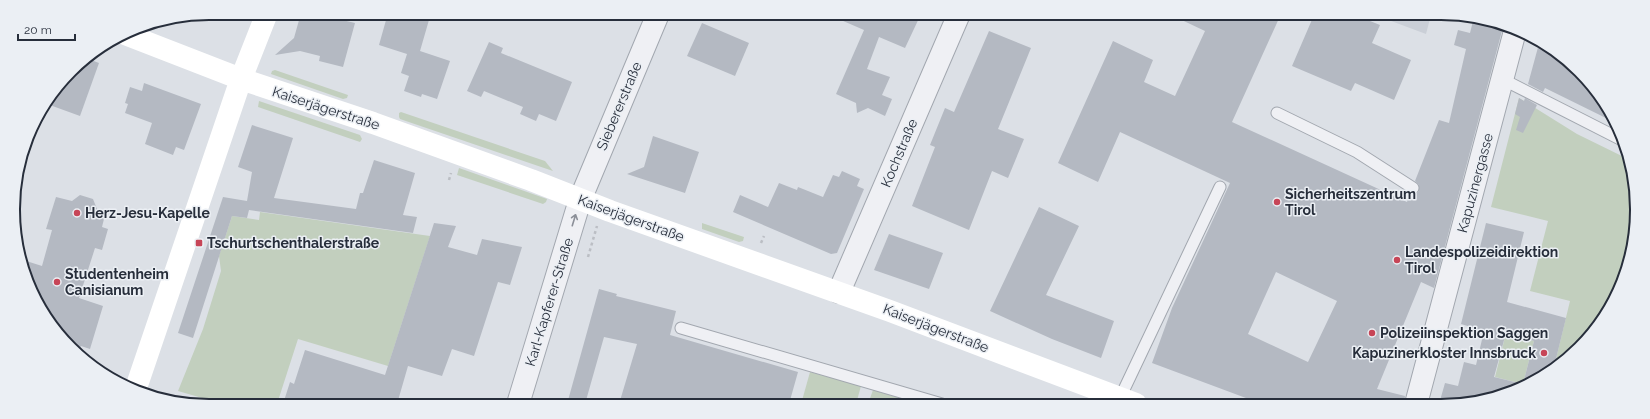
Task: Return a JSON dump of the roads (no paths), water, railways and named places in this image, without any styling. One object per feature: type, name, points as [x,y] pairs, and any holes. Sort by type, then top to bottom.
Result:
[{"type":"street","points":[[137,385],[241,79],[264,20]]},
{"type":"street","name":"Siebererstraße","points":[[580,200],[655,20]]},
{"type":"street","name":"Kochstraße","points":[[839,292],[956,20]]},
{"type":"street","name":"Kapuzinergasse","points":[[1417,399],[1514,35]]},
{"type":"street","name":"Kaiserjägerstraße","points":[[132,37],[241,79],[373,123],[602,208],[839,292],[1123,399]]},
{"type":"street","name":"Karl-Kapferer-Straße","points":[[520,399],[580,200]]},
{"type":"lane","points":[[1502,79],[1615,136]]},
{"type":"lane","points":[[1277,113],[1357,152],[1412,188]]},
{"type":"lane","points":[[1129,399],[1220,186]]},
{"type":"lane","points":[[681,328],[925,399]]},
{"type":"place","name":"Sicherheitszentrum Tirol","points":[[1277,202]]},
{"type":"place","name":"Herz-Jesu-Kapelle","points":[[77,213]]},
{"type":"place","name":"Tschurtschenthalerstraße","points":[[199,243]]},
{"type":"place","name":"Landespolizeidirektion Tirol","points":[[1397,260]]},
{"type":"place","name":"Studentenheim Canisianum","points":[[57,282]]},
{"type":"place","name":"Polizeiinspektion Saggen","points":[[1372,333]]},
{"type":"place","name":"Kapuzinerkloster Innsbruck","points":[[1544,353]]}]
